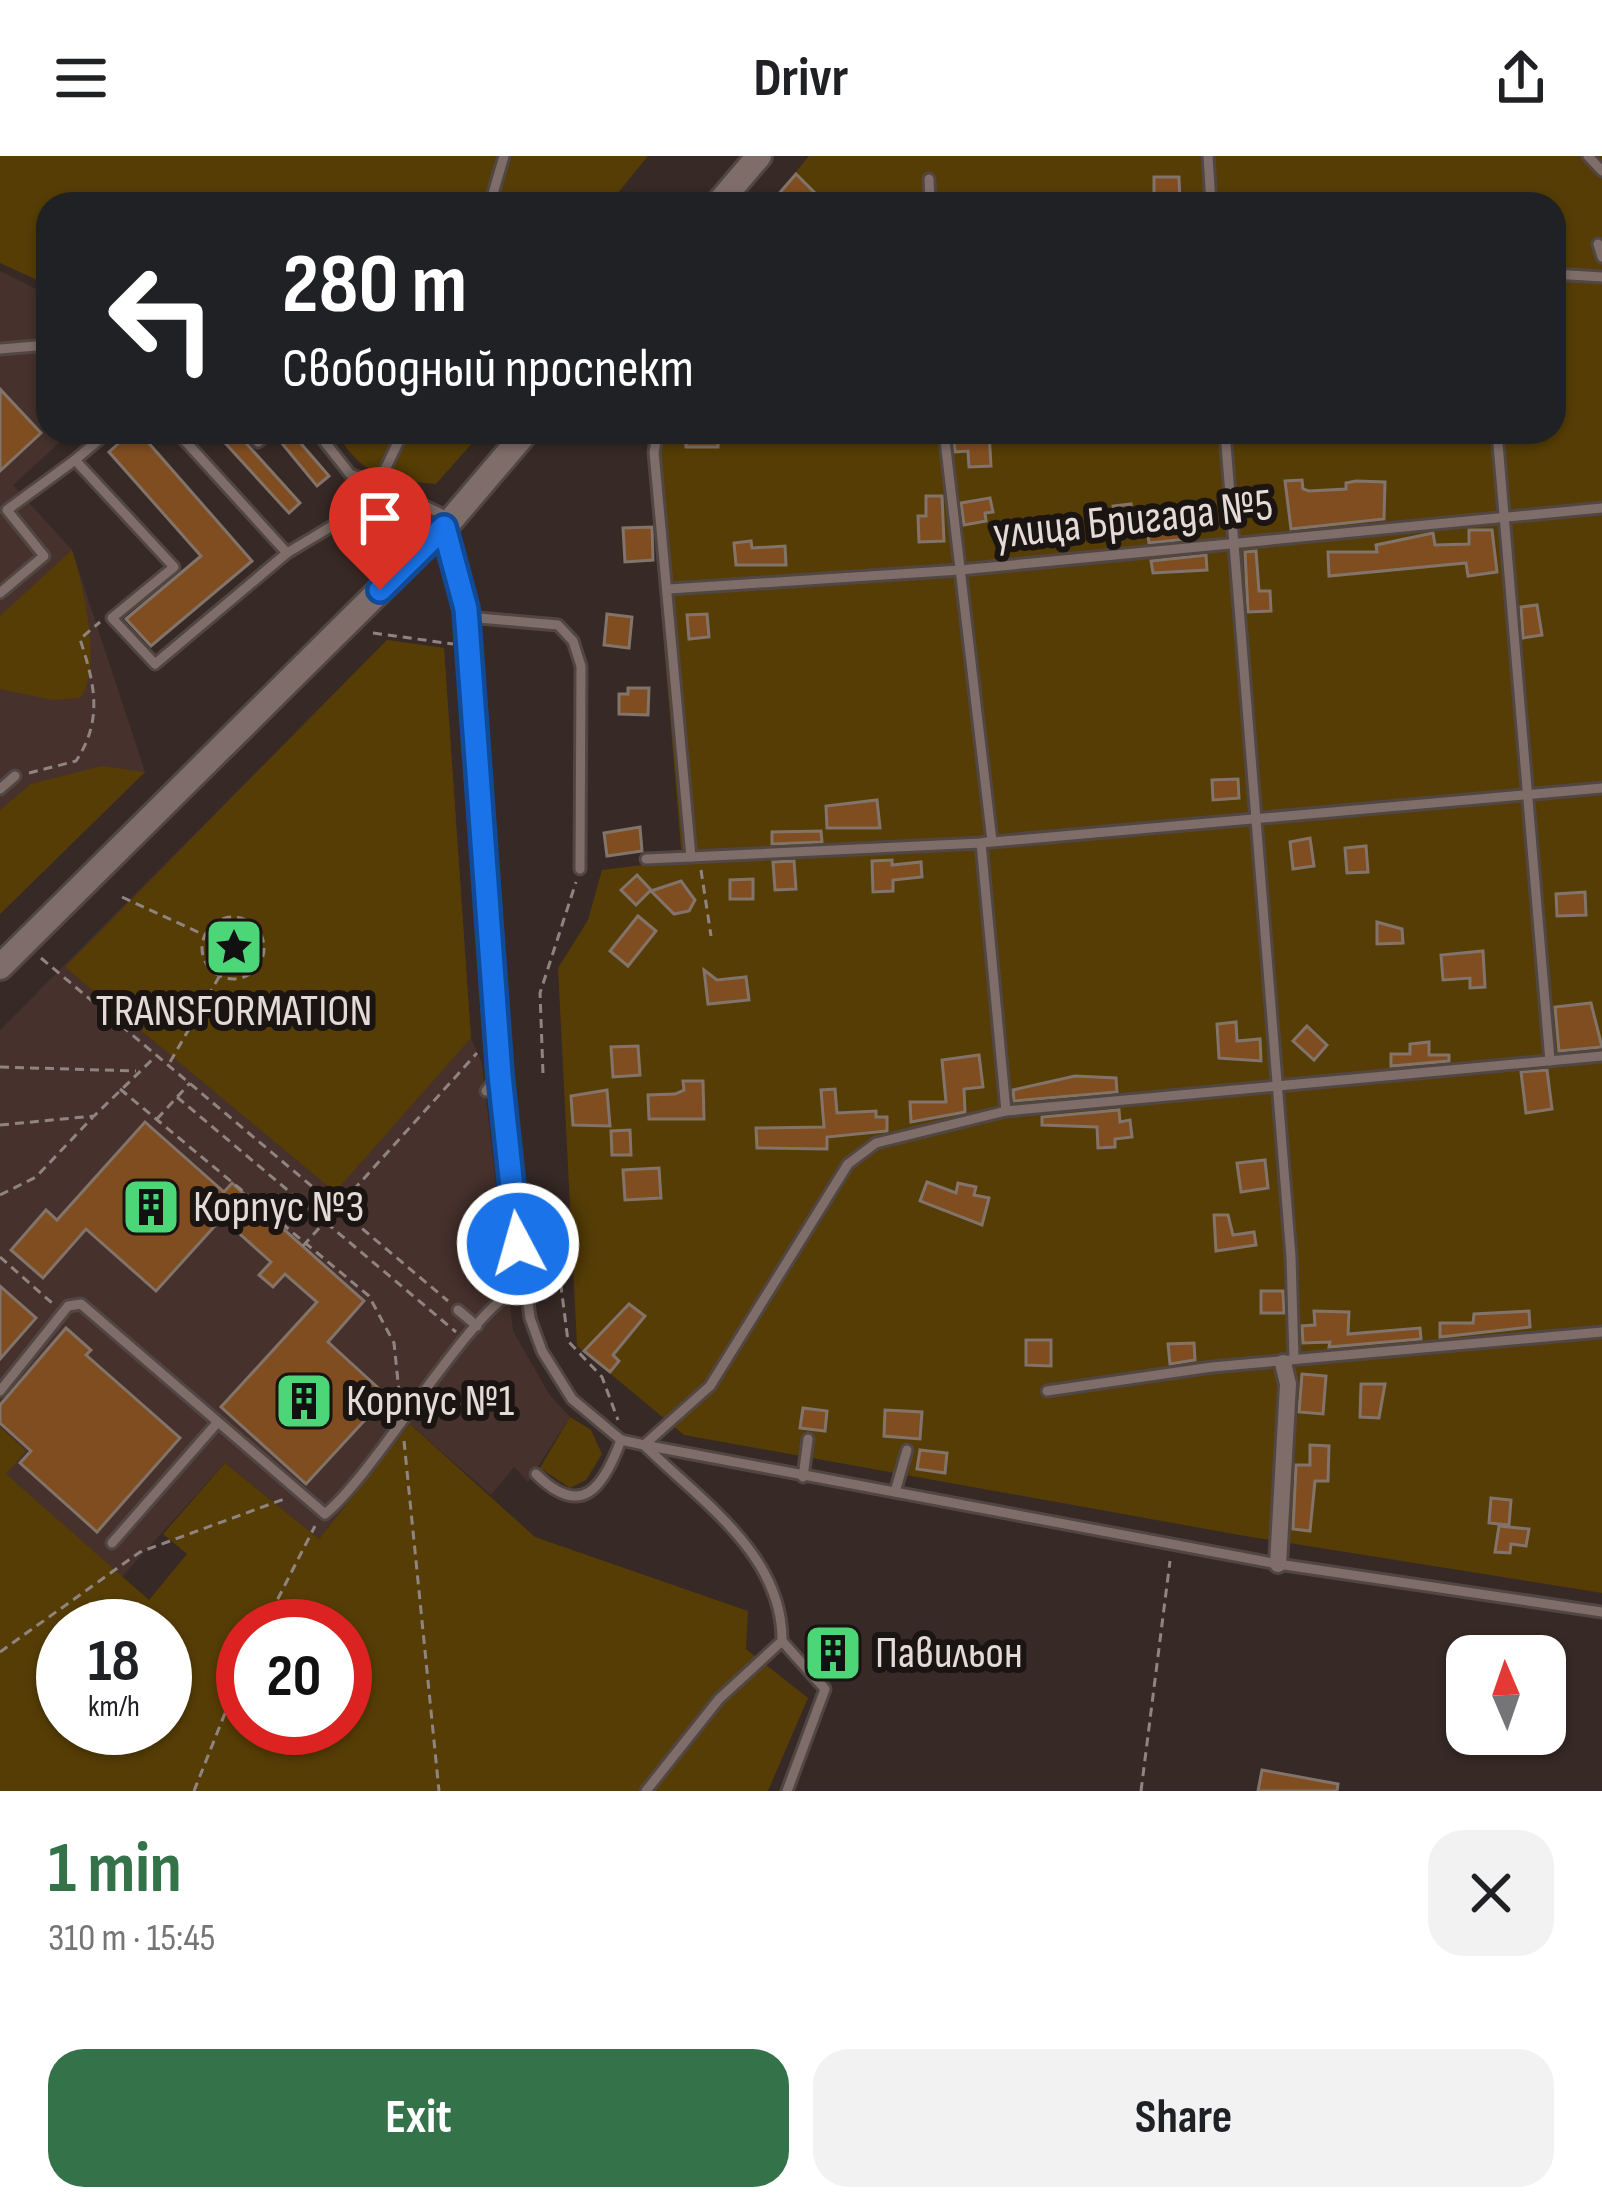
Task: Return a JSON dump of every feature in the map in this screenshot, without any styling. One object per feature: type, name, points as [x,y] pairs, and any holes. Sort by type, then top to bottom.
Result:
[{"type":"main road","points":[[728,192],[759,156]]},
{"type":"main road","points":[[0,967],[448,523],[516,444]]},
{"type":"street","points":[[1278,1564],[1289,1362]]},
{"type":"lane","points":[[494,192],[504,156]]},
{"type":"lane","points":[[1208,156],[1210,192]]},
{"type":"lane","points":[[1588,156],[1602,171]]},
{"type":"lane","points":[[929,179],[930,192]]},
{"type":"lane","points":[[1598,244],[1602,257]]},
{"type":"lane","points":[[1566,274],[1600,273]]},
{"type":"lane","points":[[0,349],[36,346]]},
{"type":"lane","points":[[0,593],[44,556],[2,507],[94,444]]},
{"type":"lane","points":[[188,444],[286,553]]},
{"type":"lane","points":[[326,444],[350,474],[379,482],[448,523],[467,617],[500,1075],[523,1286],[536,1334],[572,1399],[621,1440],[803,1478],[1278,1564],[1602,1612]]},
{"type":"lane","points":[[379,482],[397,444]]},
{"type":"lane","points":[[656,444],[691,856]]},
{"type":"lane","points":[[945,444],[986,842],[1006,1111]]},
{"type":"lane","points":[[1226,444],[1279,1084],[1289,1362]]},
{"type":"lane","points":[[1498,444],[1550,1061]]},
{"type":"lane","points":[[75,460],[174,567],[112,618],[155,664],[286,553],[392,490]]},
{"type":"lane","name":"улица Бригада №5","points":[[669,589],[960,570],[1602,508]]},
{"type":"lane","points":[[467,617],[558,625],[573,641],[581,667],[580,868]]},
{"type":"lane","points":[[0,789],[15,776]]},
{"type":"lane","points":[[646,859],[986,842],[1602,788]]},
{"type":"lane","points":[[644,1445],[710,1386],[848,1164],[876,1143],[1006,1111],[1602,1056]]},
{"type":"lane","points":[[486,1091],[500,1075]]},
{"type":"lane","points":[[488,1270],[508,1291]]},
{"type":"lane","points":[[0,1390],[68,1306],[86,1308],[321,1513],[331,1510],[508,1291],[523,1286]]},
{"type":"lane","points":[[458,1310],[477,1326]]},
{"type":"lane","points":[[1047,1390],[1168,1372],[1602,1332]]},
{"type":"lane","points":[[466,1340],[474,1350]]},
{"type":"lane","points":[[112,1543],[217,1423]]},
{"type":"lane","points":[[803,1478],[808,1439]]},
{"type":"lane","points":[[536,1474],[556,1495],[570,1500],[583,1496],[614,1472],[621,1440]]},
{"type":"lane","points":[[644,1445],[761,1563],[783,1610],[782,1641],[825,1689],[787,1791]]},
{"type":"lane","points":[[895,1492],[907,1450]]},
{"type":"lane","points":[[646,1791],[719,1699],[782,1641]]},
{"type":"path","points":[[15,776],[61,767],[76,760],[86,746],[96,682],[80,639],[96,623],[112,618]]},
{"type":"path","points":[[373,633],[453,644]]},
{"type":"path","points":[[691,856],[700,860],[711,936]]},
{"type":"path","points":[[543,1072],[540,993],[580,868]]},
{"type":"path","points":[[122,897],[205,935]]},
{"type":"path","points":[[230,917],[250,922],[262,938],[257,968],[240,978],[219,976],[206,963],[205,935],[230,917]]},
{"type":"path","points":[[41,958],[458,1310]]},
{"type":"path","points":[[169,1064],[219,976]]},
{"type":"path","points":[[304,1244],[477,1053]]},
{"type":"path","points":[[0,1195],[36,1178],[156,1056]]},
{"type":"path","points":[[0,1067],[137,1071]]},
{"type":"path","points":[[157,1119],[191,1082]]},
{"type":"path","points":[[120,1088],[369,1296],[394,1343],[439,1791]]},
{"type":"path","points":[[177,1097],[466,1340]]},
{"type":"path","points":[[0,1125],[94,1116]]},
{"type":"path","points":[[553,1224],[568,1341],[602,1377],[617,1409],[621,1440]]},
{"type":"path","points":[[0,1256],[51,1303],[68,1306]]},
{"type":"path","points":[[0,1652],[140,1552],[297,1495]]},
{"type":"path","points":[[278,1599],[321,1513]]},
{"type":"path","points":[[1141,1791],[1172,1544]]},
{"type":"path","points":[[194,1791],[216,1736]]},
{"type":"shaded area","points":[[0,156],[648,156],[619,192],[36,192],[36,280],[0,263]]},
{"type":"shaded area","points":[[809,156],[1602,156],[1602,1593],[1245,1536],[684,1435],[577,1346],[558,968],[588,920],[602,870],[682,860],[647,444],[1566,444],[1566,192],[779,192]]},
{"type":"shaded area","points":[[0,271],[36,289],[36,444],[58,444],[13,485],[72,550],[145,772],[0,914]]},
{"type":"shaded area","points":[[344,444],[471,444],[436,484],[377,473]]},
{"type":"shaded area","points":[[72,550],[90,647],[87,685],[80,698],[53,700],[0,689],[0,616]]},
{"type":"shaded area","points":[[387,640],[444,648],[471,1038],[482,1063],[513,1331],[549,1394],[570,1417],[528,1482],[514,1467],[491,1495],[410,1424],[319,1539],[225,1463],[121,1578],[31,1497],[1,1535],[0,1568],[0,1030]]},
{"type":"shaded area","points":[[387,640],[444,648],[471,1038],[335,1192],[65,967]]},
{"type":"shaded area","points":[[102,766],[145,772],[0,914],[0,810],[31,784]]},
{"type":"shaded area","points":[[570,1417],[591,1430],[602,1454],[586,1480],[570,1488],[540,1468]]},
{"type":"shaded area","points":[[410,1424],[535,1537],[748,1611],[746,1649],[808,1698],[768,1791],[0,1791],[0,1427],[26,1451],[6,1474],[148,1599],[36,1599],[36,1755],[192,1755],[192,1599],[150,1599],[187,1554],[163,1534],[225,1463],[319,1539]]},
{"type":"building","points":[[796,174],[814,192],[780,192]]},
{"type":"building","points":[[1154,177],[1179,177],[1180,192],[1154,192]]},
{"type":"building","points":[[0,389],[36,428],[36,438],[0,471]]},
{"type":"building","points":[[118,444],[150,444],[252,561],[151,646],[126,619],[201,556],[109,452]]},
{"type":"building","points":[[226,444],[247,444],[300,503],[289,513]]},
{"type":"building","points":[[282,444],[301,444],[329,476],[317,486]]},
{"type":"building","points":[[686,444],[718,444],[718,447]]},
{"type":"building","points":[[954,444],[990,444],[991,466],[969,467],[968,451],[955,452]]},
{"type":"building","points":[[1302,480],[1303,489],[1309,491],[1346,489],[1346,483],[1356,481],[1385,482],[1384,519],[1291,529],[1285,481]]},
{"type":"building","points":[[926,496],[942,496],[944,541],[919,542],[918,516],[926,516]]},
{"type":"building","points":[[990,498],[993,512],[985,513],[986,521],[964,525],[961,503]]},
{"type":"building","points":[[1131,504],[1131,511],[1193,511],[1197,538],[1149,543],[1147,530],[1115,534],[1113,506]]},
{"type":"building","points":[[652,527],[653,560],[625,562],[623,528]]},
{"type":"building","points":[[1469,530],[1492,530],[1497,572],[1468,576],[1466,563],[1329,576],[1328,552],[1377,552],[1376,545],[1433,533],[1435,545],[1469,544]]},
{"type":"building","points":[[751,541],[752,548],[785,546],[786,565],[736,565],[734,543]]},
{"type":"building","points":[[1256,551],[1259,591],[1270,591],[1271,611],[1248,612],[1245,552]]},
{"type":"building","points":[[1206,555],[1207,570],[1153,573],[1151,561]]},
{"type":"building","points":[[1537,605],[1542,635],[1523,638],[1521,607]]},
{"type":"building","points":[[607,614],[632,617],[629,648],[604,645]]},
{"type":"building","points":[[707,614],[709,637],[689,639],[687,615]]},
{"type":"building","points":[[628,688],[649,688],[648,715],[619,714],[619,694],[628,694]]},
{"type":"building","points":[[1238,779],[1239,798],[1213,800],[1212,780]]},
{"type":"building","points":[[877,800],[880,828],[827,828],[826,806]]},
{"type":"building","points":[[640,827],[642,851],[607,856],[604,833]]},
{"type":"building","points":[[821,831],[822,842],[772,844],[772,832]]},
{"type":"building","points":[[1310,838],[1314,866],[1293,869],[1290,842]]},
{"type":"building","points":[[1366,846],[1368,872],[1347,873],[1345,848]]},
{"type":"building","points":[[892,860],[892,865],[921,862],[922,877],[893,880],[893,891],[873,892],[872,861]]},
{"type":"building","points":[[794,861],[796,889],[775,890],[773,862]]},
{"type":"building","points":[[637,875],[651,890],[636,905],[621,890]]},
{"type":"building","points":[[753,879],[753,899],[730,899],[730,880]]},
{"type":"building","points":[[681,881],[695,900],[689,911],[674,914],[651,891]]},
{"type":"building","points":[[1585,892],[1586,915],[1557,916],[1556,894]]},
{"type":"building","points":[[638,916],[656,931],[628,966],[610,951]]},
{"type":"building","points":[[1377,922],[1402,929],[1403,943],[1377,944]]},
{"type":"building","points":[[1483,951],[1485,987],[1470,988],[1470,978],[1443,980],[1441,955]]},
{"type":"building","points":[[704,970],[717,980],[746,977],[749,1000],[708,1004]]},
{"type":"building","points":[[1591,1003],[1602,1047],[1559,1051],[1555,1007]]},
{"type":"building","points":[[1236,1022],[1237,1041],[1260,1039],[1261,1061],[1219,1058],[1217,1024]]},
{"type":"building","points":[[1307,1026],[1327,1045],[1314,1060],[1293,1041]]},
{"type":"building","points":[[1429,1042],[1429,1055],[1449,1055],[1449,1061],[1391,1066],[1391,1054],[1410,1054],[1410,1044]]},
{"type":"building","points":[[638,1046],[640,1075],[613,1077],[611,1047]]},
{"type":"building","points":[[979,1055],[983,1087],[964,1089],[965,1112],[911,1122],[910,1102],[946,1102],[942,1060]]},
{"type":"building","points":[[1547,1070],[1552,1109],[1526,1113],[1521,1072]]},
{"type":"building","points":[[1075,1076],[1116,1078],[1117,1092],[1014,1101],[1013,1090]]},
{"type":"building","points":[[683,1081],[703,1081],[704,1119],[649,1119],[648,1095],[675,1094],[684,1090]]},
{"type":"building","points":[[835,1089],[837,1113],[876,1111],[876,1117],[887,1117],[887,1131],[827,1137],[827,1149],[757,1148],[756,1128],[824,1127],[821,1090]]},
{"type":"building","points":[[607,1090],[610,1126],[573,1125],[571,1096]]},
{"type":"building","points":[[1119,1110],[1120,1122],[1130,1120],[1132,1137],[1115,1139],[1115,1147],[1098,1148],[1097,1127],[1042,1125],[1042,1117]]},
{"type":"building","points":[[145,1122],[224,1192],[232,1183],[364,1301],[328,1342],[387,1396],[306,1484],[221,1407],[317,1302],[285,1274],[273,1287],[259,1275],[271,1262],[222,1218],[156,1291],[86,1229],[43,1278],[11,1250],[46,1210],[57,1220]]},
{"type":"building","points":[[630,1130],[631,1155],[612,1155],[611,1131]]},
{"type":"building","points":[[1265,1160],[1268,1188],[1241,1192],[1237,1163]]},
{"type":"building","points":[[659,1168],[661,1198],[625,1200],[623,1170]]},
{"type":"building","points":[[927,1182],[956,1193],[958,1183],[976,1187],[974,1195],[989,1198],[982,1225],[920,1201]]},
{"type":"building","points":[[1214,1215],[1228,1215],[1233,1235],[1254,1232],[1256,1245],[1216,1251]]},
{"type":"building","points":[[0,1286],[36,1318],[0,1359]]},
{"type":"building","points":[[1261,1291],[1283,1291],[1284,1313],[1261,1313]]},
{"type":"building","points":[[629,1304],[645,1316],[613,1355],[619,1361],[610,1372],[584,1351]]},
{"type":"building","points":[[1314,1311],[1349,1312],[1348,1334],[1420,1328],[1421,1339],[1329,1347],[1330,1342],[1303,1343],[1302,1326],[1315,1325]]},
{"type":"building","points":[[1529,1311],[1530,1327],[1440,1337],[1440,1323],[1473,1323],[1474,1314]]},
{"type":"building","points":[[66,1328],[91,1350],[86,1355],[180,1438],[97,1532],[20,1463],[31,1451],[0,1423],[0,1405]]},
{"type":"building","points":[[1026,1340],[1051,1340],[1051,1366],[1026,1365]]},
{"type":"building","points":[[1194,1343],[1195,1360],[1170,1364],[1168,1344]]},
{"type":"building","points":[[1302,1374],[1326,1376],[1323,1414],[1299,1412]]},
{"type":"building","points":[[1361,1384],[1385,1384],[1379,1418],[1360,1417]]},
{"type":"building","points":[[803,1408],[827,1411],[825,1431],[800,1428]]},
{"type":"building","points":[[885,1410],[922,1412],[920,1439],[884,1436]]},
{"type":"building","points":[[1310,1445],[1329,1446],[1328,1481],[1315,1481],[1310,1531],[1293,1529],[1296,1465],[1310,1465]]},
{"type":"building","points":[[920,1450],[947,1453],[945,1473],[917,1469]]},
{"type":"building","points":[[1491,1498],[1511,1500],[1509,1525],[1489,1523]]},
{"type":"building","points":[[1499,1526],[1529,1529],[1526,1546],[1511,1544],[1510,1553],[1495,1552]]},
{"type":"building","points":[[1262,1770],[1338,1784],[1337,1791],[1258,1791]]},
{"type":"place","name":"TRANSFORMATION","points":[[234,947]]},
{"type":"place","name":"Корпус №3","points":[[151,1207]]},
{"type":"place","name":"Корпус №1","points":[[304,1401]]},
{"type":"place","name":"Павильон","points":[[833,1653]]},
{"type":"route","points":[[380,590],[444,527],[466,609],[500,1075],[518,1244]]}]
